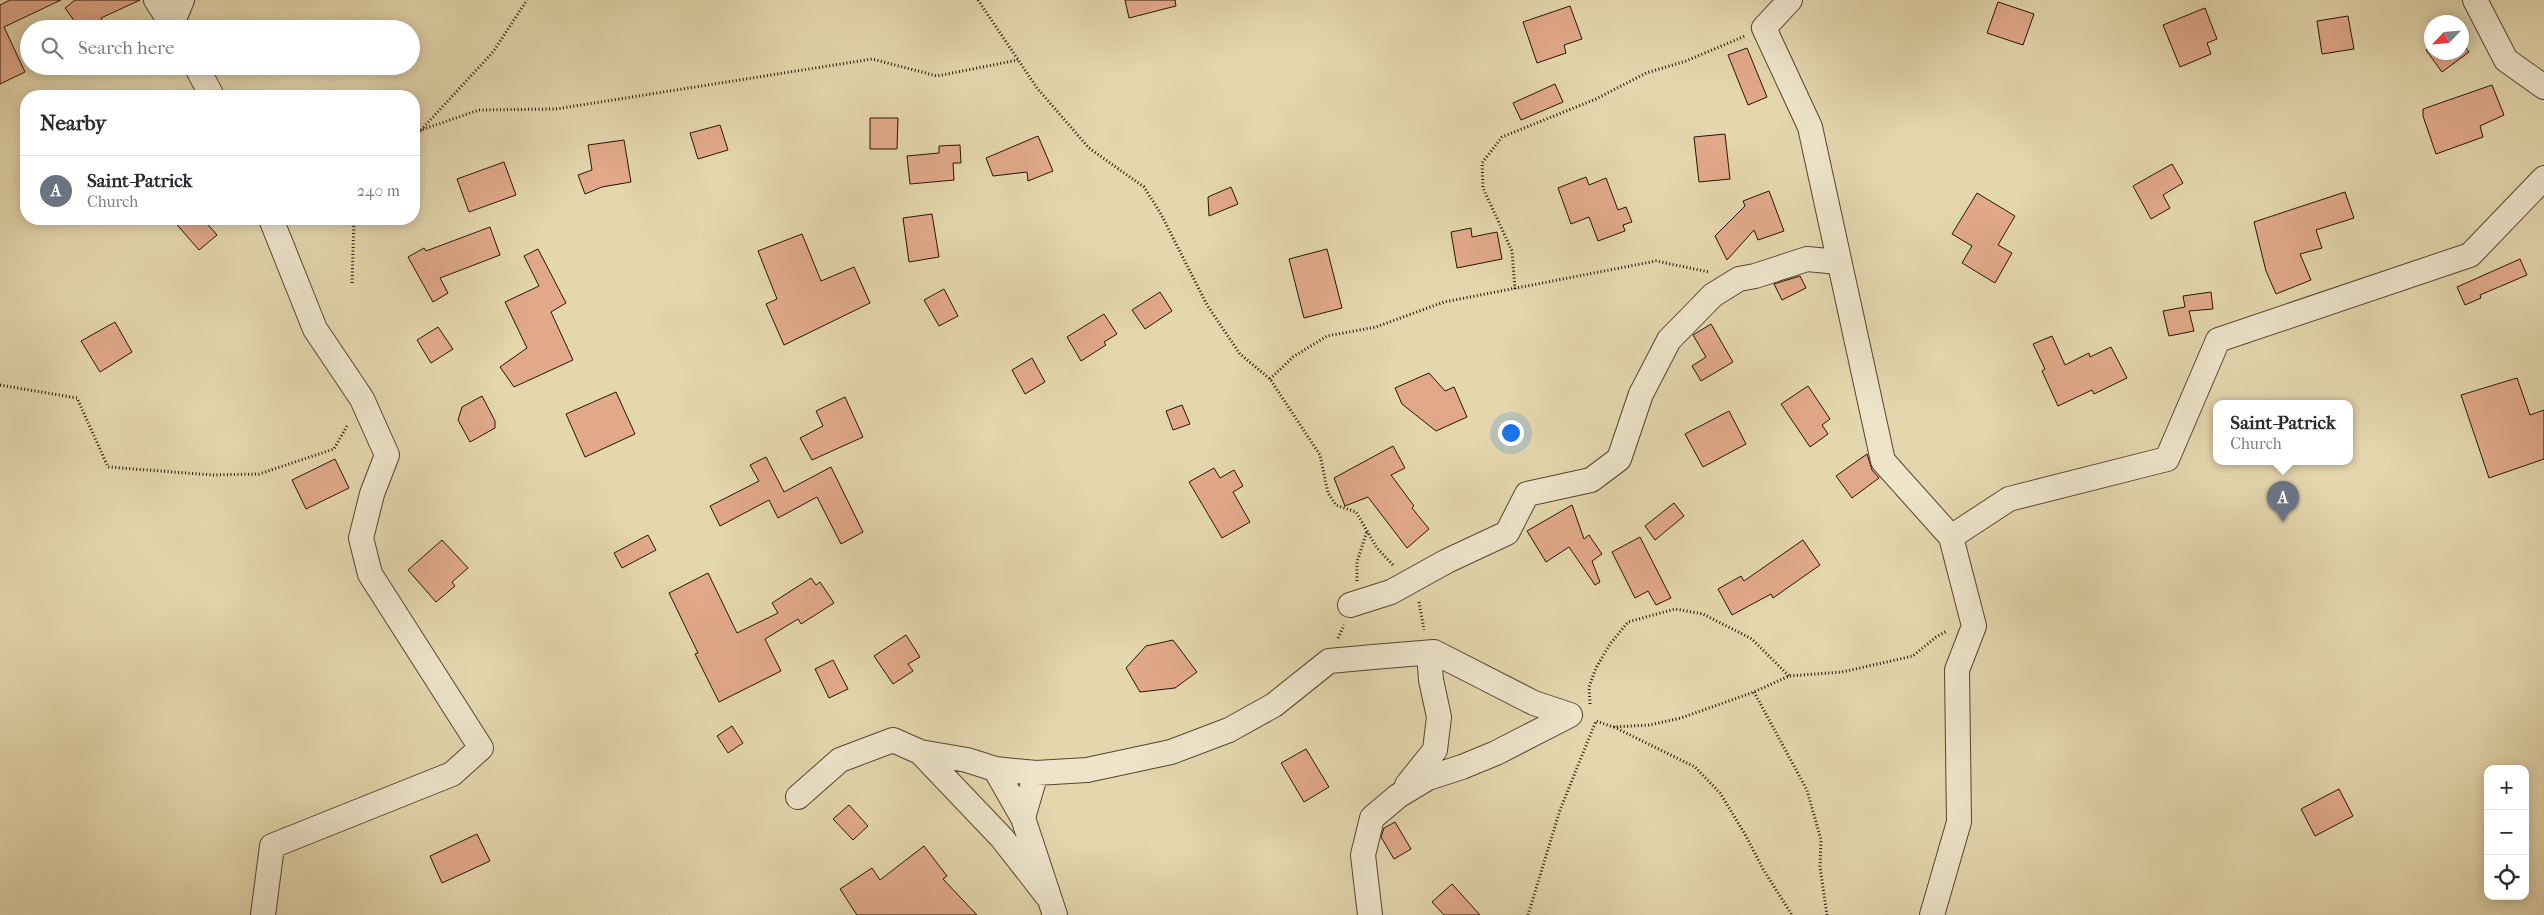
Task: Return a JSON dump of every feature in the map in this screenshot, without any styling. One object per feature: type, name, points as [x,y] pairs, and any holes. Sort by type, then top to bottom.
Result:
[{"type":"street","points":[[156,0],[169,20]]},
{"type":"street","points":[[175,20],[182,0]]},
{"type":"street","points":[[1790,0],[1764,28],[1810,127],[1882,461],[1951,537],[1974,626],[1957,670],[1959,822],[1932,915]]},
{"type":"street","points":[[2475,0],[2506,60],[2544,87]]},
{"type":"street","points":[[201,75],[209,90]]},
{"type":"street","points":[[1951,537],[2009,499],[2167,459],[2218,340],[2470,255],[2544,178]]},
{"type":"street","points":[[263,915],[272,846],[452,774],[482,748],[370,574],[361,538],[372,494],[387,455],[362,399],[315,329],[273,225]]},
{"type":"street","points":[[1350,605],[1391,592],[1507,533],[1527,494],[1591,480],[1619,459],[1641,394],[1669,340],[1713,295],[1738,278],[1755,276],[1807,259],[1839,262]]},
{"type":"street","points":[[798,797],[840,760],[893,740],[920,752],[968,760],[995,769],[1036,773],[1087,770],[1171,752],[1230,730],[1274,705],[1329,661],[1434,652],[1534,703],[1570,715],[1496,753],[1462,768],[1428,778],[1398,796],[1372,818],[1363,855],[1370,915]]},
{"type":"street","points":[[1398,796],[1435,750],[1439,717],[1431,680],[1429,653]]},
{"type":"street","points":[[920,752],[1002,838],[1052,906]]},
{"type":"street","points":[[995,769],[1022,818],[1052,906]]},
{"type":"street","points":[[1022,818],[1036,773]]},
{"type":"path","points":[[420,130],[493,52],[526,0]]},
{"type":"path","points":[[978,0],[1037,88],[1089,148],[1144,187],[1161,214],[1207,305],[1240,354],[1270,378],[1320,456],[1328,493],[1336,506],[1356,512],[1377,548],[1417,593],[1429,653]]},
{"type":"path","points":[[1515,289],[1512,251],[1483,188],[1482,163],[1502,137],[1596,98],[1646,73],[1686,61],[1764,28]]},
{"type":"path","points":[[420,130],[478,110],[556,109],[872,59],[937,76],[1018,60]]},
{"type":"path","points":[[352,283],[354,225]]},
{"type":"path","points":[[1270,378],[1293,357],[1327,336],[1376,327],[1444,302],[1656,261],[1738,278]]},
{"type":"path","points":[[0,384],[78,398],[108,467],[214,475],[259,474],[334,449],[362,399]]},
{"type":"path","points":[[1590,710],[1590,687],[1596,668],[1610,644],[1628,622],[1675,609],[1703,614],[1752,639],[1788,676]]},
{"type":"path","points":[[1613,727],[1649,725],[1681,718],[1754,692],[1788,676],[1842,672],[1913,656],[1936,637],[1952,629],[1974,626]]},
{"type":"path","points":[[1754,692],[1806,790],[1821,840],[1820,867],[1827,915]]},
{"type":"path","points":[[1593,716],[1596,721],[1613,727],[1695,767],[1720,793],[1763,869],[1792,915]]},
{"type":"path","points":[[1528,915],[1560,810],[1596,721]]},
{"type":"building","points":[[10,0],[61,0],[4,27],[20,61],[20,74],[0,84],[0,5]]},
{"type":"building","points":[[75,0],[140,0],[101,18],[102,20],[74,20],[65,8]]},
{"type":"building","points":[[1125,0],[1175,0],[1176,6],[1129,18]]},
{"type":"building","points":[[1998,2],[2034,14],[2023,45],[1987,33]]},
{"type":"building","points":[[1570,6],[1582,39],[1564,45],[1566,53],[1537,63],[1523,22]]},
{"type":"building","points":[[2205,8],[2217,39],[2207,43],[2211,54],[2180,67],[2163,25]]},
{"type":"building","points":[[2348,16],[2354,49],[2322,54],[2317,21]]},
{"type":"building","points":[[1747,48],[1767,97],[1748,105],[1728,55]]},
{"type":"building","points":[[2433,60],[2458,60],[2442,72]]},
{"type":"building","points":[[1555,84],[1563,102],[1521,120],[1513,103]]},
{"type":"building","points":[[2492,85],[2504,115],[2480,126],[2483,137],[2436,154],[2423,116],[2423,109]]},
{"type":"building","points":[[870,118],[898,118],[897,149],[870,149]]},
{"type":"building","points":[[720,125],[728,150],[698,159],[690,133]]},
{"type":"building","points":[[1725,134],[1730,179],[1699,182],[1694,137]]},
{"type":"building","points":[[1038,136],[1053,171],[1028,181],[1027,172],[993,176],[986,158]]},
{"type":"building","points":[[624,140],[631,182],[602,187],[585,194],[578,175],[592,170],[588,145]]},
{"type":"building","points":[[960,145],[961,163],[953,163],[954,180],[910,184],[907,156],[939,153],[939,146]]},
{"type":"building","points":[[504,162],[516,195],[469,212],[457,179]]},
{"type":"building","points":[[2172,164],[2183,183],[2163,195],[2170,208],[2151,219],[2133,186]]},
{"type":"building","points":[[1586,177],[1589,185],[1606,178],[1618,210],[1626,207],[1632,222],[1623,225],[1625,231],[1598,241],[1589,217],[1571,224],[1558,188]]},
{"type":"building","points":[[1231,187],[1238,204],[1209,216],[1208,197]]},
{"type":"building","points":[[1769,191],[1784,231],[1758,240],[1754,230],[1727,260],[1715,236],[1745,206],[1743,201]]},
{"type":"building","points":[[2345,192],[2354,218],[2316,230],[2322,248],[2300,254],[2311,280],[2276,294],[2266,271],[2254,222]]},
{"type":"building","points":[[1977,193],[2015,216],[1998,245],[2012,253],[1995,283],[1962,263],[1972,246],[1952,234]]},
{"type":"building","points":[[932,214],[939,257],[909,262],[903,218]]},
{"type":"building","points":[[177,225],[208,225],[217,235],[199,250]]},
{"type":"building","points":[[490,227],[500,255],[440,278],[448,293],[433,302],[408,257],[424,248],[426,251]]},
{"type":"building","points":[[1471,228],[1472,237],[1497,232],[1502,259],[1457,268],[1451,232]]},
{"type":"building","points":[[802,234],[821,281],[854,267],[870,303],[784,345],[766,304],[777,299],[758,251]]},
{"type":"building","points":[[538,249],[566,303],[551,312],[573,360],[514,387],[500,367],[527,348],[505,302],[539,286],[524,256]]},
{"type":"building","points":[[1327,249],[1342,308],[1304,318],[1289,259]]},
{"type":"building","points":[[2520,259],[2527,275],[2480,295],[2481,298],[2465,305],[2457,287]]},
{"type":"building","points":[[1800,276],[1806,288],[1782,300],[1774,284]]},
{"type":"building","points":[[944,289],[958,316],[939,326],[924,300]]},
{"type":"building","points":[[1160,292],[1172,311],[1145,329],[1132,310]]},
{"type":"building","points":[[2211,292],[2213,309],[2189,311],[2194,331],[2169,336],[2163,311],[2185,307],[2183,296]]},
{"type":"building","points":[[1104,314],[1117,334],[1104,342],[1106,345],[1081,361],[1067,337]]},
{"type":"building","points":[[115,322],[132,352],[100,372],[81,341]]},
{"type":"building","points":[[1711,324],[1733,362],[1701,381],[1692,366],[1706,357],[1693,335]]},
{"type":"building","points":[[438,327],[453,349],[431,363],[417,340]]},
{"type":"building","points":[[2052,336],[2065,365],[2089,353],[2090,357],[2111,347],[2127,378],[2094,394],[2092,390],[2058,406],[2042,371],[2045,369],[2033,344]]},
{"type":"building","points":[[1032,358],[1045,382],[1025,394],[1012,370]]},
{"type":"building","points":[[1429,373],[1445,391],[1454,387],[1467,417],[1436,431],[1402,404],[1395,388]]},
{"type":"building","points":[[2517,378],[2530,415],[2544,410],[2544,459],[2489,478],[2461,395]]},
{"type":"building","points":[[1808,386],[1830,419],[1822,425],[1828,434],[1810,447],[1781,404]]},
{"type":"building","points":[[616,392],[635,434],[585,457],[566,414]]},
{"type":"building","points":[[482,396],[495,421],[495,428],[470,442],[458,420],[462,407]]},
{"type":"building","points":[[845,397],[863,437],[812,460],[800,438],[823,426],[816,411]]},
{"type":"building","points":[[1182,405],[1190,424],[1173,430],[1166,411]]},
{"type":"building","points":[[1729,411],[1746,444],[1703,467],[1685,434]]},
{"type":"building","points":[[1393,446],[1405,468],[1391,475],[1414,506],[1412,508],[1429,529],[1407,548],[1368,497],[1345,506],[1334,478]]},
{"type":"building","points":[[1867,454],[1872,470],[1879,478],[1852,498],[1836,476]]},
{"type":"building","points":[[766,457],[784,492],[831,467],[863,532],[841,544],[817,497],[778,518],[769,500],[720,526],[710,506],[759,481],[750,465]]},
{"type":"building","points":[[335,459],[349,488],[306,509],[292,480]]},
{"type":"building","points":[[1214,468],[1220,478],[1234,470],[1243,486],[1233,492],[1250,522],[1222,538],[1189,482]]},
{"type":"building","points":[[1674,503],[1684,516],[1655,540],[1645,526]]},
{"type":"building","points":[[1572,505],[1584,539],[1589,535],[1602,554],[1592,561],[1600,582],[1595,585],[1569,547],[1546,562],[1527,531]]},
{"type":"building","points":[[648,535],[656,550],[622,568],[614,553]]},
{"type":"building","points":[[1640,537],[1671,598],[1656,605],[1648,591],[1635,598],[1612,552]]},
{"type":"building","points":[[442,540],[468,568],[452,582],[455,586],[436,602],[408,570]]},
{"type":"building","points":[[1803,540],[1820,565],[1773,598],[1771,594],[1732,615],[1718,589],[1741,576],[1744,581]]},
{"type":"building","points":[[708,573],[737,633],[778,613],[772,603],[811,578],[816,585],[820,582],[834,603],[801,624],[798,619],[765,639],[781,671],[719,702],[695,654],[698,653],[669,593]]},
{"type":"building","points":[[906,635],[920,657],[908,664],[913,671],[893,684],[874,656]]},
{"type":"building","points":[[1173,640],[1197,672],[1175,688],[1140,692],[1126,668],[1146,646]]},
{"type":"building","points":[[833,660],[848,689],[829,698],[815,669]]},
{"type":"building","points":[[732,726],[743,743],[728,753],[717,736]]},
{"type":"building","points":[[1306,749],[1329,787],[1304,802],[1281,763]]},
{"type":"building","points":[[2339,789],[2353,816],[2315,836],[2301,809]]},
{"type":"building","points":[[849,805],[868,826],[853,840],[833,819]]},
{"type":"building","points":[[1395,822],[1411,849],[1394,859],[1381,837],[1384,828]]},
{"type":"building","points":[[477,834],[490,861],[442,883],[430,856]]},
{"type":"building","points":[[924,846],[947,876],[943,879],[977,915],[857,915],[840,889],[872,868],[880,880]]},
{"type":"building","points":[[1452,884],[1480,915],[1444,915],[1432,902]]},
{"type":"place","name":"Saint-Patrick","points":[[2283,522]]}]
